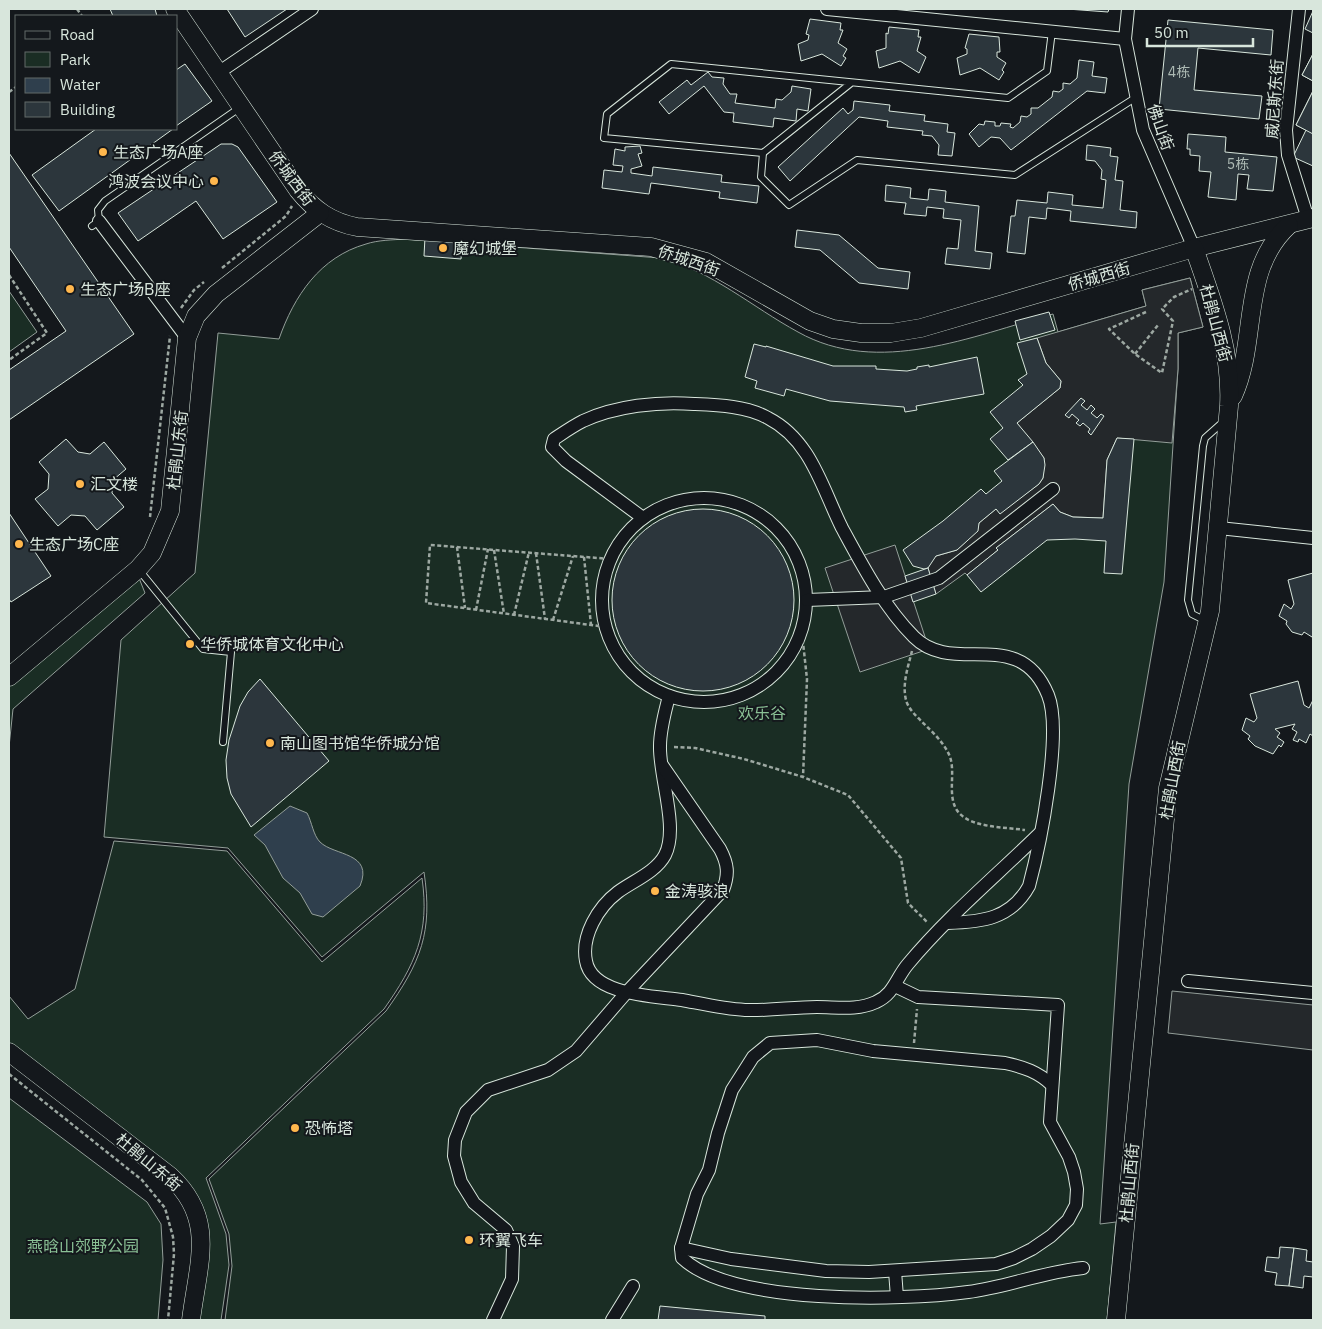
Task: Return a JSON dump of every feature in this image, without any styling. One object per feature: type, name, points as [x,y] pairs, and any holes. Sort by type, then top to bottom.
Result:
[{"type":"street","name":"侨城西街","points":[[175,9],[298,190],[320,213],[335,221],[357,227],[651,247],[706,262],[810,321],[834,329],[861,333],[891,333],[921,328],[1194,248],[1311,218]]},
{"type":"street","points":[[218,73],[312,9]]},
{"type":"street","points":[[827,9],[1125,39]]},
{"type":"street","name":"佛山街","points":[[1128,9],[1125,39],[1135,98],[1148,144],[1194,248]]},
{"type":"street","name":"威尼斯东街","points":[[1299,9],[1286,130],[1288,155],[1311,218]]},
{"type":"street","name":"杜鹃山东街","points":[[9,677],[138,569],[152,553],[170,511],[188,338],[196,316],[216,294],[320,213]]},
{"type":"street","points":[[95,224],[188,338]]},
{"type":"street","points":[[1229,412],[1242,373],[1257,277],[1261,264],[1272,244],[1289,225]]},
{"type":"street","name":"杜鹃山西街","points":[[1116,1320],[1168,788],[1208,622],[1219,528],[1229,412],[1229,373],[1224,340],[1194,248]]},
{"type":"street","points":[[643,518],[566,461],[552,447],[554,439],[583,421],[633,407],[666,402],[713,405],[750,411],[769,418],[788,432],[803,449],[817,470],[841,526],[884,597],[915,638],[930,649],[953,653],[1007,655],[1021,660],[1037,677],[1048,695],[1054,720],[1047,798],[1033,870],[1022,898],[1004,914],[993,919],[976,922],[947,923]]},
{"type":"street","points":[[807,600],[884,597],[939,578],[1053,489]]},
{"type":"street","points":[[695,499],[724,500],[750,509],[774,525],[792,547],[803,572],[807,600],[802,632],[787,661],[763,684],[733,698],[701,702],[668,696],[641,680],[620,658],[606,626],[602,606],[604,582],[611,559],[624,536],[643,518],[668,505],[695,499]]},
{"type":"street","points":[[1219,528],[1313,538]]},
{"type":"street","points":[[668,696],[660,746],[669,828],[666,852],[653,869],[617,893],[602,907],[588,933],[585,952],[586,964],[592,974],[604,983],[626,993],[742,1010],[775,1011],[811,1007],[838,1009],[874,1003],[895,986],[906,966],[947,923],[1040,833]]},
{"type":"street","points":[[493,1320],[512,1279],[513,1246],[506,1230],[474,1203],[461,1182],[454,1156],[459,1126],[466,1112],[488,1090],[548,1070],[576,1051],[626,993],[723,890],[728,876],[727,862],[720,849],[661,763]]},
{"type":"street","points":[[1188,981],[1313,993]]},
{"type":"street","points":[[681,1248],[731,1259],[826,1271],[894,1271],[996,1264],[1014,1258],[1032,1248],[1051,1236],[1068,1220],[1076,1204],[1077,1189],[1069,1157],[1050,1122],[1058,1005],[918,997],[895,986]]},
{"type":"street","points":[[1052,1085],[1041,1075],[1005,1062],[873,1051],[817,1040],[770,1043],[753,1056],[732,1090],[718,1133],[709,1170],[697,1194],[681,1248],[682,1258],[689,1264],[718,1278],[741,1285],[816,1295],[897,1297],[968,1292],[1000,1287],[1063,1270],[1083,1268]]},
{"type":"street","name":"杜鹃山东街","points":[[9,1052],[170,1176],[191,1199],[198,1216],[201,1237],[191,1320]]},
{"type":"street","points":[[894,1271],[897,1297]]},
{"type":"street","points":[[612,1320],[632,1286]]},
{"type":"lane","points":[[851,83],[762,153],[604,138],[607,114],[671,64],[1008,98],[1047,71],[1052,31]]},
{"type":"lane","points":[[762,153],[761,177],[789,205],[857,160],[1015,175],[1135,98]]},
{"type":"lane","points":[[95,224],[98,210],[105,201],[236,111]]},
{"type":"lane","points":[[1208,622],[1192,614],[1188,600],[1202,456],[1205,438],[1229,412]]},
{"type":"lane","points":[[138,569],[203,649],[231,652],[223,742]]},
{"type":"path","points":[[9,275],[47,333],[9,360]]},
{"type":"path","points":[[1146,312],[1109,329],[1135,354],[1162,373],[1174,322],[1162,309],[1174,297],[1193,288]]},
{"type":"path","points":[[1135,354],[1158,325]]},
{"type":"path","points":[[606,626],[426,603],[430,545],[611,559]]},
{"type":"path","points":[[457,547],[465,608]]},
{"type":"path","points":[[476,610],[488,549]]},
{"type":"path","points":[[494,550],[504,614]]},
{"type":"path","points":[[514,615],[529,552]]},
{"type":"path","points":[[536,553],[545,619]]},
{"type":"path","points":[[553,620],[573,556]]},
{"type":"path","points":[[584,557],[592,625]]},
{"type":"path","points":[[802,632],[807,678],[803,776]]},
{"type":"path","points":[[915,638],[905,678],[906,702],[912,712],[940,738],[950,758],[954,804],[959,813],[972,822],[1040,833]]},
{"type":"path","points":[[660,746],[694,748],[803,776],[848,795],[901,858],[908,903],[938,933]]},
{"type":"path","points":[[913,1054],[918,997]]},
{"type":"path","points":[[9,1074],[142,1180],[165,1208],[173,1236],[174,1254],[168,1320]]},
{"type":"green space","name":"欢乐谷","points":[[405,239],[661,258],[680,264],[715,281],[798,332],[829,345],[860,351],[892,352],[925,348],[958,341],[1053,314],[1058,332],[1146,306],[1142,290],[1190,278],[1203,327],[1178,333],[1178,369],[1164,582],[1129,784],[1100,1224],[1116,1222],[1107,1320],[225,1320],[232,1266],[229,1234],[209,1179],[386,1011],[408,977],[421,946],[427,912],[424,872],[322,957],[228,848],[104,837],[121,640],[195,573],[218,333],[279,339],[292,308],[301,293],[322,268],[335,258],[366,244]]},
{"type":"green space","points":[[9,291],[37,332],[9,352]]},
{"type":"green space","points":[[139,578],[145,593],[13,709],[9,747],[9,682]]},
{"type":"green space","points":[[114,841],[227,851],[322,962],[422,878],[424,915],[418,948],[404,978],[384,1009],[206,1178],[226,1234],[229,1265],[221,1320],[194,1320],[200,1209],[9,1048],[9,996],[28,1019],[75,989]]},
{"type":"green space","name":"燕晗山郊野公园","points":[[9,1098],[147,1202],[161,1224],[163,1260],[158,1320],[9,1320]]},
{"type":"shaded area","points":[[1190,278],[1203,327],[1178,333],[1178,369],[1172,443],[1117,438],[1107,460],[1103,518],[1073,517],[1060,512],[1053,504],[996,548],[998,550],[967,575],[965,573],[936,594],[928,568],[931,561],[936,556],[957,550],[977,531],[979,523],[996,509],[1000,513],[1039,484],[1043,478],[1044,458],[1017,423],[1060,388],[1061,381],[1046,363],[1037,338],[1146,306],[1142,290]]},
{"type":"shaded area","points":[[895,545],[929,649],[860,672],[825,568]]},
{"type":"shaded area","points":[[1172,991],[1313,1005],[1313,1050],[1168,1033]]},
{"type":"water","points":[[290,806],[307,813],[320,842],[326,847],[350,856],[362,867],[363,875],[360,886],[323,917],[312,914],[300,893],[283,878],[265,845],[254,835]]},
{"type":"building","points":[[110,9],[155,9],[157,15],[113,15]]},
{"type":"building","points":[[227,9],[287,9],[245,37]]},
{"type":"building","points":[[1067,9],[1109,9],[1108,12]]},
{"type":"building","points":[[1313,11],[1313,33],[1305,29]]},
{"type":"building","points":[[810,19],[841,23],[840,30],[843,30],[838,43],[847,49],[843,56],[846,58],[841,66],[822,54],[801,61],[798,44],[808,40],[809,35],[806,34]]},
{"type":"building","points":[[1168,20],[1273,30],[1271,55],[1198,48],[1194,90],[1262,96],[1259,119],[1159,109]]},
{"type":"building","points":[[889,27],[919,30],[918,37],[921,37],[917,51],[926,57],[919,73],[900,61],[879,68],[876,51],[886,48],[886,33],[888,34]]},
{"type":"building","points":[[969,34],[999,37],[1000,52],[997,52],[997,57],[1006,63],[1002,70],[1004,72],[999,80],[980,68],[960,75],[957,58],[967,54],[967,49],[965,48]]},
{"type":"building","points":[[1313,54],[1313,81],[1302,75]]},
{"type":"building","points":[[1313,54],[1313,81],[1302,75]]},
{"type":"building","points":[[1079,60],[1094,62],[1092,76],[1107,78],[1105,93],[1087,91],[1011,150],[1000,138],[991,137],[979,147],[969,134],[979,124],[984,125],[985,121],[995,122],[995,126],[1000,126],[1001,123],[1011,124],[1010,127],[1013,128],[1020,122],[1021,116],[1027,117],[1031,114],[1031,108],[1038,108],[1052,97],[1053,91],[1059,92],[1063,89],[1063,83],[1070,84],[1077,78]]},
{"type":"building","name":"生态广场A座","points":[[185,64],[212,101],[178,125],[178,69]]},
{"type":"building","points":[[708,72],[712,77],[724,78],[723,84],[730,94],[737,94],[735,103],[775,108],[776,99],[782,100],[791,92],[792,86],[811,89],[808,111],[797,109],[796,121],[774,118],[773,127],[733,122],[734,113],[724,112],[704,86],[669,114],[659,102],[687,80],[691,85]]},
{"type":"building","points":[[1313,91],[1313,166],[1293,157],[1306,130],[1296,125]]},
{"type":"building","points":[[1313,91],[1313,134],[1296,125]]},
{"type":"building","points":[[854,101],[890,105],[889,111],[925,115],[924,121],[948,124],[947,132],[955,133],[952,156],[938,155],[939,145],[932,136],[922,135],[923,131],[887,127],[888,121],[859,117],[790,181],[778,167],[843,108],[848,114],[853,110]]},
{"type":"building","name":"生态广场A座","points":[[95,130],[172,130],[59,211],[32,175]]},
{"type":"building","points":[[1188,134],[1226,137],[1225,152],[1277,157],[1273,191],[1247,189],[1249,175],[1238,174],[1236,200],[1208,197],[1211,172],[1199,171],[1200,156],[1190,155],[1190,149],[1187,149]]},
{"type":"building","name":"鸿波会议中心","points":[[221,144],[232,144],[238,147],[277,202],[223,239],[196,201],[138,241],[118,213]]},
{"type":"building","points":[[1087,145],[1111,148],[1110,156],[1118,157],[1115,180],[1123,181],[1120,210],[1137,212],[1136,228],[1070,221],[1071,211],[1047,208],[1046,219],[1029,217],[1025,254],[1007,252],[1011,216],[1015,216],[1017,200],[1047,203],[1048,192],[1073,195],[1072,205],[1103,208],[1106,180],[1101,179],[1102,170],[1095,161],[1086,160]]},
{"type":"building","points":[[640,146],[642,153],[638,154],[642,166],[631,169],[631,173],[652,176],[653,167],[722,175],[721,182],[759,186],[757,203],[719,198],[720,192],[651,183],[649,194],[602,188],[604,170],[622,172],[623,166],[613,165],[615,149],[625,151],[625,147]]},
{"type":"building","name":"生态广场B座","points":[[9,153],[134,334],[9,420],[9,370],[66,331],[9,247]]},
{"type":"building","points":[[886,185],[911,188],[910,198],[928,200],[929,189],[946,191],[945,202],[979,206],[975,251],[992,253],[990,269],[945,264],[947,248],[958,249],[961,220],[943,218],[944,209],[927,207],[926,216],[904,214],[906,203],[885,201]]},
{"type":"building","points":[[797,230],[839,235],[878,268],[910,272],[908,289],[859,283],[820,250],[795,247]]},
{"type":"building","name":"魔幻城堡","points":[[425,237],[463,240],[461,259],[424,256]]},
{"type":"building","points":[[1049,312],[1055,330],[1020,340],[1015,321]]},
{"type":"building","points":[[1037,338],[1046,363],[1061,381],[1060,388],[1017,423],[1033,442],[1008,460],[990,439],[1003,428],[990,412],[1023,385],[1018,380],[1027,374],[1017,343]]},
{"type":"building","points":[[754,344],[833,366],[876,366],[876,369],[907,371],[917,369],[917,367],[929,365],[929,367],[977,357],[984,394],[916,406],[917,410],[905,412],[904,407],[830,401],[786,389],[784,396],[755,388],[757,381],[745,377]]},
{"type":"building","points":[[1081,398],[1085,401],[1081,405],[1087,410],[1091,405],[1095,409],[1091,413],[1097,418],[1101,414],[1104,416],[1091,435],[1088,432],[1090,429],[1083,423],[1080,426],[1076,423],[1079,420],[1072,414],[1069,418],[1065,415]]},
{"type":"building","points":[[1117,438],[1134,439],[1122,574],[1104,573],[1106,541],[1047,540],[981,592],[967,575],[998,550],[996,548],[1053,504],[1060,512],[1073,517],[1103,518],[1107,460]]},
{"type":"building","name":"汇文楼","points":[[66,439],[78,452],[90,454],[104,442],[126,469],[113,480],[112,493],[124,507],[97,530],[85,516],[71,515],[58,526],[35,499],[48,489],[49,474],[39,462]]},
{"type":"building","points":[[1033,442],[1044,458],[1045,465],[1043,478],[1039,484],[1000,514],[996,509],[979,523],[978,531],[957,550],[936,556],[928,568],[924,569],[913,566],[903,550],[943,521],[981,489],[986,494],[1002,481],[994,471]]},
{"type":"building","points":[[703,509],[721,511],[738,516],[761,530],[773,542],[787,565],[792,582],[794,600],[792,618],[787,635],[773,658],[761,670],[738,684],[721,689],[703,691],[685,689],[668,684],[645,670],[633,658],[619,635],[614,618],[612,600],[614,582],[619,565],[633,542],[645,530],[668,516],[685,511]]},
{"type":"building","name":"生态广场C座","points":[[9,513],[51,576],[11,602],[9,599]]},
{"type":"building","points":[[928,568],[936,594],[913,602],[905,576]]},
{"type":"building","points":[[1313,573],[1312,637],[1304,632],[1302,635],[1292,632],[1286,624],[1287,621],[1279,616],[1284,604],[1291,609],[1294,604],[1288,580]]},
{"type":"building","points":[[260,679],[329,761],[251,827],[231,794],[227,778],[226,760],[229,740],[240,706],[248,692]]},
{"type":"building","points":[[1298,681],[1304,705],[1309,708],[1313,700],[1313,736],[1310,734],[1306,743],[1299,739],[1298,742],[1293,740],[1297,732],[1292,729],[1295,724],[1275,729],[1280,733],[1277,737],[1284,742],[1281,747],[1279,745],[1273,754],[1255,746],[1248,739],[1250,736],[1242,730],[1246,718],[1254,722],[1257,718],[1250,694]]},
{"type":"building","points":[[1280,1247],[1294,1248],[1289,1286],[1275,1285],[1277,1273],[1265,1271],[1267,1257],[1279,1258]]},
{"type":"building","points":[[1294,1248],[1307,1250],[1306,1261],[1313,1262],[1313,1277],[1304,1276],[1303,1288],[1289,1286]]},
{"type":"building","points":[[660,1306],[765,1316],[765,1320],[658,1320]]},
{"type":"place","name":"生态广场A座","points":[[103,152]]},
{"type":"place","name":"鸿波会议中心","points":[[214,181]]},
{"type":"place","name":"魔幻城堡","points":[[443,248]]},
{"type":"place","name":"生态广场B座","points":[[70,289]]},
{"type":"place","name":"汇文楼","points":[[80,484]]},
{"type":"place","name":"生态广场C座","points":[[19,544]]},
{"type":"place","name":"华侨城体育文化中心","points":[[190,644]]},
{"type":"place","name":"南山图书馆华侨城分馆","points":[[270,743]]},
{"type":"place","name":"金涛骇浪","points":[[655,891]]},
{"type":"place","name":"恐怖塔","points":[[295,1128]]},
{"type":"place","name":"环翼飞车","points":[[469,1240]]}]
